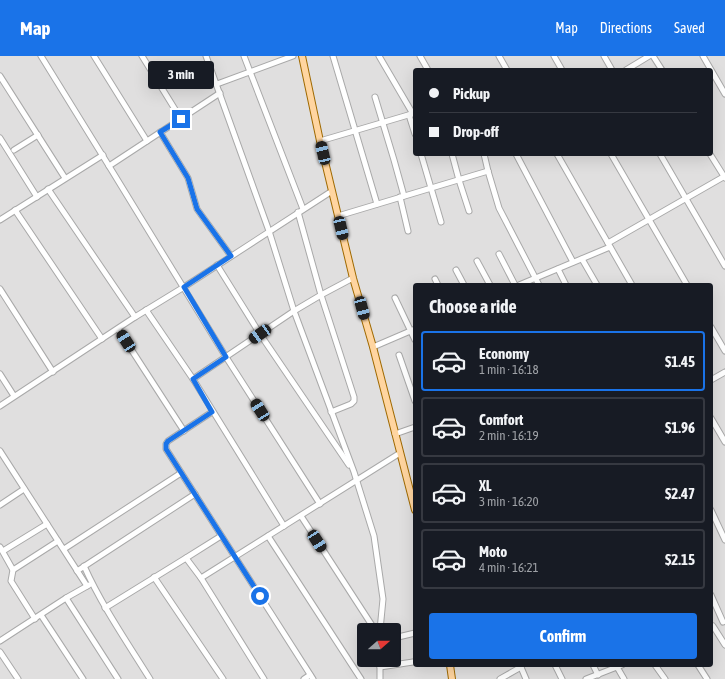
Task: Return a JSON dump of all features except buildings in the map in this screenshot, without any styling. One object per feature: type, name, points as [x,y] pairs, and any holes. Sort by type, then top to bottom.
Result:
[{"type":"main road","points":[[302,56],[320,141],[353,278],[400,453],[413,495]]},
{"type":"main road","points":[[450,667],[452,679]]},
{"type":"street","points":[[41,56],[226,357],[320,504]]},
{"type":"street","points":[[94,56],[147,141]]},
{"type":"street","points":[[142,56],[181,119]]},
{"type":"street","points":[[206,56],[269,231],[294,312],[354,472],[374,536],[383,598],[381,623]]},
{"type":"street","points":[[244,56],[300,210],[321,295],[354,397],[354,401],[351,404],[331,412]]},
{"type":"street","points":[[217,84],[283,58],[293,56]]},
{"type":"street","points":[[333,56],[377,204]]},
{"type":"street","points":[[320,141],[412,114],[379,56]]},
{"type":"street","points":[[420,56],[427,68]]},
{"type":"street","points":[[499,56],[506,68]]},
{"type":"street","points":[[554,56],[561,68]]},
{"type":"street","points":[[604,56],[611,68]]},
{"type":"street","points":[[629,68],[649,56]]},
{"type":"street","points":[[654,56],[661,68]]},
{"type":"street","points":[[704,56],[711,68]]},
{"type":"street","points":[[713,72],[725,94]]},
{"type":"street","points":[[0,76],[65,178]]},
{"type":"street","points":[[109,166],[220,93]]},
{"type":"street","points":[[375,97],[402,196],[408,231]]},
{"type":"street","points":[[160,132],[188,178],[197,209],[231,256]]},
{"type":"street","points":[[14,150],[38,135]]},
{"type":"street","points":[[0,138],[36,196]]},
{"type":"street","points":[[1,217],[15,210],[102,155]]},
{"type":"street","points":[[422,156],[441,222]]},
{"type":"street","points":[[453,156],[469,211]]},
{"type":"street","points":[[484,156],[499,208],[538,283]]},
{"type":"street","points":[[517,156],[573,262]]},
{"type":"street","points":[[559,156],[631,283]]},
{"type":"street","points":[[612,156],[686,283]]},
{"type":"street","points":[[661,156],[725,266]]},
{"type":"street","points":[[524,283],[582,259],[609,245],[685,198],[725,177],[711,156]]},
{"type":"street","points":[[338,216],[488,171]]},
{"type":"street","points":[[48,189],[135,317]]},
{"type":"street","points":[[0,406],[300,210],[332,191]]},
{"type":"street","points":[[15,210],[102,339]]},
{"type":"street","points":[[499,254],[514,283]]},
{"type":"street","points":[[582,259],[596,283]]},
{"type":"street","points":[[477,262],[489,283]]},
{"type":"street","points":[[217,265],[260,334],[354,472]]},
{"type":"street","points":[[558,269],[565,283]]},
{"type":"street","points":[[456,270],[463,283]]},
{"type":"street","points":[[193,379],[294,312],[321,295],[353,278]]},
{"type":"street","points":[[435,279],[437,283]]},
{"type":"street","points":[[0,289],[53,372]]},
{"type":"street","points":[[372,347],[413,330],[395,298]]},
{"type":"street","points":[[146,310],[193,379],[212,412],[284,526]]},
{"type":"street","points":[[118,329],[184,431]]},
{"type":"street","points":[[713,330],[725,351]]},
{"type":"street","points":[[399,355],[413,395]]},
{"type":"street","points":[[713,379],[725,372]]},
{"type":"street","points":[[0,374],[14,396]]},
{"type":"street","points":[[212,412],[168,441],[166,444],[166,449],[311,677],[304,679]]},
{"type":"street","points":[[713,421],[725,442]]},
{"type":"street","points":[[395,434],[413,428]]},
{"type":"street","points":[[201,578],[400,453]]},
{"type":"street","points":[[1,454],[77,571],[105,608],[150,679]]},
{"type":"street","points":[[64,549],[181,473]]},
{"type":"street","points":[[0,505],[24,489]]},
{"type":"street","points":[[77,571],[195,494]]},
{"type":"street","points":[[713,514],[725,540]]},
{"type":"street","points":[[301,516],[370,623]]},
{"type":"street","points":[[35,619],[11,582],[13,570],[1,549],[47,524]]},
{"type":"street","points":[[105,608],[221,536]]},
{"type":"street","points":[[268,536],[361,679]]},
{"type":"street","points":[[13,570],[58,541]]},
{"type":"street","points":[[186,558],[201,578],[264,679]]},
{"type":"street","points":[[84,566],[89,585]]},
{"type":"street","points":[[154,577],[223,679]]},
{"type":"street","points":[[0,641],[66,598],[89,585]]},
{"type":"street","points":[[66,598],[118,679]]},
{"type":"street","points":[[713,599],[724,621],[713,626]]},
{"type":"street","points":[[41,615],[83,679]]},
{"type":"street","points":[[713,628],[725,644]]},
{"type":"street","points":[[401,636],[413,633]]},
{"type":"street","points":[[0,652],[18,679]]},
{"type":"street","points":[[401,664],[413,662]]},
{"type":"street","points":[[380,667],[380,679]]},
{"type":"street","points":[[500,679],[518,667]]},
{"type":"street","points":[[520,667],[526,679]]},
{"type":"street","points":[[556,667],[562,679]]},
{"type":"street","points":[[594,667],[598,675]]},
{"type":"street","points":[[586,679],[617,667]]},
{"type":"street","points":[[619,667],[624,679]]},
{"type":"street","points":[[657,667],[665,679]]},
{"type":"street","points":[[699,667],[707,679]]},
{"type":"shaded area","points":[[0,56],[725,56],[725,679],[0,679]]},
{"type":"route","points":[[181,119],[160,132],[188,178],[197,209],[231,256],[184,287],[226,357],[193,379],[212,412],[168,441],[166,444],[166,449],[260,596]]}]
